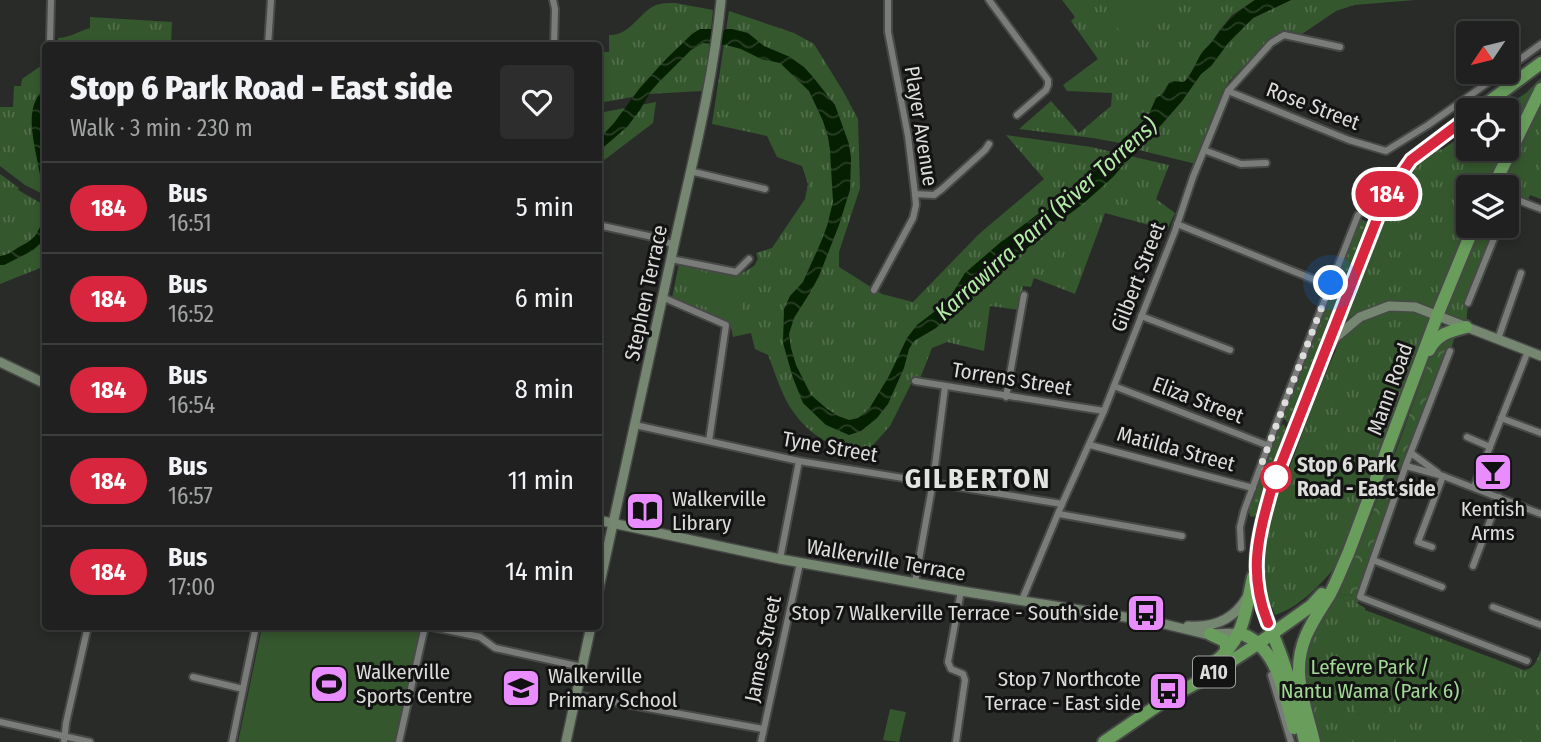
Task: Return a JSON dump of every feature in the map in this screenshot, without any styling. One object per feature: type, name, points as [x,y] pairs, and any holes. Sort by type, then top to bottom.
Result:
[{"type":"highway","points":[[1494,98],[1541,63]]},
{"type":"highway","points":[[1499,175],[1541,89]]},
{"type":"highway","points":[[1239,633],[1245,618],[1260,529],[1272,487],[1386,196],[1411,160],[1456,126]]},
{"type":"highway","name":"Mann Road","points":[[1343,565],[1469,238]]},
{"type":"highway","points":[[1414,379],[1439,336],[1466,327]]},
{"type":"highway","points":[[1256,560],[1258,589],[1291,683],[1305,742]]},
{"type":"highway","points":[[1239,633],[1270,628],[1313,604],[1343,565]]},
{"type":"highway","points":[[1314,742],[1300,685],[1300,656],[1310,624],[1331,592],[1343,565]]},
{"type":"highway","points":[[1259,643],[1270,628]]},
{"type":"highway","points":[[1239,633],[1259,643],[1276,669],[1298,742]]},
{"type":"highway","name":"A10","points":[[1104,742],[1167,699],[1226,653],[1239,633]]},
{"type":"highway","points":[[1210,635],[1225,642],[1226,653]]},
{"type":"highway","name":"A10","points":[[1167,699],[1259,643]]},
{"type":"main road","name":"Stephen Terrace","points":[[602,574],[703,118],[721,0]]},
{"type":"main road","points":[[1320,367],[1335,338],[1360,317],[1389,306],[1415,307],[1541,356]]},
{"type":"main road","points":[[0,362],[42,382]]},
{"type":"main road","name":"Walkerville Terrace","points":[[602,521],[800,563],[1169,625],[1210,635],[1239,633]]},
{"type":"main road","name":"Walkerville Terrace","points":[[1169,625],[1202,627],[1219,623],[1235,613],[1250,589]]},
{"type":"main road","points":[[566,742],[590,630]]},
{"type":"street","points":[[50,42],[51,0]]},
{"type":"street","points":[[268,42],[269,0]]},
{"type":"street","points":[[554,42],[556,0]]},
{"type":"street","name":"Player Avenue","points":[[874,290],[913,218],[916,205],[908,136],[888,32],[888,0]]},
{"type":"street","points":[[989,0],[1048,80],[1046,90],[1017,115]]},
{"type":"street","name":"Gilbert Street","points":[[1022,600],[1104,411],[1228,91],[1271,43],[1284,35],[1340,47]]},
{"type":"street","points":[[1519,60],[1541,44]]},
{"type":"street","name":"Rose Street","points":[[1228,91],[1349,140],[1386,151],[1485,84]]},
{"type":"street","points":[[915,194],[934,195],[989,144]]},
{"type":"street","points":[[1204,150],[1241,164],[1266,163]]},
{"type":"street","points":[[690,171],[765,189]]},
{"type":"street","points":[[1519,201],[1541,209]]},
{"type":"street","points":[[1241,548],[1240,527],[1253,488],[1358,215]]},
{"type":"street","points":[[1177,224],[1330,286]]},
{"type":"street","points":[[602,226],[653,237],[674,245]]},
{"type":"street","points":[[1468,303],[1494,238]]},
{"type":"street","points":[[671,259],[736,272],[749,259]]},
{"type":"street","points":[[1498,339],[1521,274]]},
{"type":"street","points":[[1006,397],[1024,295]]},
{"type":"street","points":[[663,297],[726,325],[709,441]]},
{"type":"street","points":[[1141,316],[1230,350]]},
{"type":"street","points":[[1450,351],[1360,597],[1527,661]]},
{"type":"street","points":[[1474,487],[1528,351]]},
{"type":"street","name":"Torrens Street","points":[[915,381],[1104,411]]},
{"type":"street","name":"Eliza Street","points":[[1114,386],[1269,446]]},
{"type":"street","points":[[915,582],[933,481],[945,387]]},
{"type":"street","points":[[1501,418],[1541,433]]},
{"type":"street","name":"Tyne Street","points":[[635,425],[799,461],[1062,504]]},
{"type":"street","points":[[1467,438],[1490,447]]},
{"type":"street","name":"Matilda Street","points":[[1090,444],[1253,488]]},
{"type":"street","points":[[1411,453],[1443,476]]},
{"type":"street","points":[[780,559],[799,461]]},
{"type":"street","points":[[1406,466],[1474,487],[1541,514]]},
{"type":"street","points":[[1432,547],[1418,542],[1443,476]]},
{"type":"street","points":[[1473,566],[1499,497]]},
{"type":"street","points":[[1059,514],[1182,536]]},
{"type":"street","points":[[1373,560],[1441,587]]},
{"type":"street","name":"James Street","points":[[761,742],[800,563]]},
{"type":"street","points":[[956,742],[965,681],[963,674],[951,668],[948,662],[961,591]]},
{"type":"street","points":[[1493,607],[1541,625]]},
{"type":"street","points":[[64,739],[87,630]]},
{"type":"street","points":[[232,742],[255,630]]},
{"type":"street","points":[[399,742],[426,630]]},
{"type":"street","points":[[446,630],[480,637],[495,648],[582,667]]},
{"type":"street","points":[[1270,675],[1291,742]]},
{"type":"street","points":[[193,677],[243,689]]},
{"type":"street","points":[[576,695],[764,729]]},
{"type":"street","points":[[0,722],[64,739],[90,742]]},
{"type":"green space","points":[[1062,0],[1255,0],[1232,15],[1186,80],[1169,83],[1148,116],[1120,143],[1019,129],[1051,101],[1079,133],[1111,106],[1112,93],[1067,91],[1063,85],[1098,59],[1071,21],[1075,17]]},
{"type":"green space","points":[[1106,0],[1178,0],[1159,22],[1141,32],[1132,33],[1123,32],[1115,26]]},
{"type":"green space","points":[[1291,0],[1415,0],[1354,5],[1336,11],[1302,34],[1289,31],[1277,34],[1229,81],[1196,164],[1139,150],[1140,144],[1162,124],[1201,74],[1253,18]]},
{"type":"green space","points":[[663,3],[713,10],[702,91],[649,94],[602,102],[602,52],[609,52],[609,35],[622,32],[654,6]]},
{"type":"green space","points":[[729,11],[794,33],[814,44],[843,91],[858,119],[860,188],[839,252],[839,267],[882,294],[913,302],[979,234],[1044,179],[1006,135],[1091,147],[1169,165],[1156,199],[1175,213],[1167,230],[1105,213],[1075,294],[1034,278],[1031,287],[1023,286],[1019,310],[990,306],[984,351],[947,342],[932,348],[921,376],[915,385],[911,384],[890,426],[864,455],[833,445],[806,427],[792,410],[768,355],[755,349],[751,333],[733,337],[730,323],[672,298],[679,263],[737,276],[754,266],[758,259],[756,253],[772,248],[805,199],[808,184],[802,166],[777,157],[767,136],[712,124]]},
{"type":"green space","points":[[90,17],[172,22],[171,42],[58,42],[58,38],[90,28]]},
{"type":"green space","points":[[42,65],[42,194],[25,185],[0,166],[0,107],[13,107],[14,86],[21,86],[22,79]]},
{"type":"green space","points":[[1541,78],[1541,84],[1519,125],[1518,98]]},
{"type":"green space","points":[[1541,95],[1541,199],[1530,195],[1528,200],[1519,197],[1519,175],[1502,175],[1509,161],[1519,161],[1519,140]]},
{"type":"green space","points":[[656,102],[653,123],[602,162],[602,112]]},
{"type":"green space","points":[[1456,140],[1456,161],[1501,161],[1494,175],[1456,175],[1456,238],[1463,238],[1434,312],[1398,305],[1377,306],[1367,308],[1342,321],[1398,181],[1436,143],[1441,150]]},
{"type":"green space","points":[[0,174],[19,188],[18,190],[42,204],[42,267],[0,284]]},
{"type":"green space","points":[[1360,219],[1367,222],[1340,290],[1335,282]]},
{"type":"green space","points":[[1472,238],[1492,238],[1468,303],[1466,325],[1442,316]]},
{"type":"green space","points":[[694,269],[748,287],[738,317],[684,300]]},
{"type":"green space","points":[[1333,288],[1340,297],[1290,424],[1283,418]]},
{"type":"green space","points":[[1389,311],[1412,312],[1431,318],[1338,564],[1301,601],[1275,615],[1272,607],[1268,608],[1261,575],[1263,530],[1281,479],[1289,469],[1340,340],[1356,324],[1368,317]]},
{"type":"green space","points":[[1458,329],[1360,597],[1337,593],[1372,513],[1434,345]]},
{"type":"green space","points":[[1283,424],[1286,433],[1258,513],[1254,517],[1250,516],[1248,509],[1278,429]]},
{"type":"green space","name":"Lefevre Park / Nantu Wama (Park 6)","points":[[1337,593],[1360,597],[1357,603],[1365,610],[1524,670],[1533,666],[1541,650],[1541,742],[1322,742],[1316,730],[1304,678],[1307,644]]},
{"type":"green space","name":"Walkerville Sports Centre","points":[[261,630],[420,630],[395,742],[238,742]]},
{"type":"green space","points":[[1369,658],[1373,672],[1369,673],[1370,677],[1374,676],[1378,689],[1376,691],[1379,692],[1384,706],[1357,715],[1353,701],[1356,700],[1355,697],[1352,698],[1342,667]]},
{"type":"green space","points":[[890,709],[906,712],[899,742],[883,740]]},
{"type":"green space","points":[[1504,732],[1507,742],[1433,742],[1443,733],[1479,733],[1485,738]]},
{"type":"water","name":"Karrawirra Parri (River Torrens)","points":[[1255,0],[1291,0],[1253,18],[1229,42],[1182,101],[1140,144],[1139,150],[1113,177],[1046,234],[984,281],[936,328],[914,341],[888,404],[877,418],[861,431],[849,435],[826,425],[803,403],[783,343],[784,309],[790,296],[803,282],[827,226],[833,202],[828,137],[809,91],[780,63],[761,59],[726,45],[703,43],[691,50],[659,82],[627,127],[602,148],[602,136],[639,89],[665,60],[700,29],[732,29],[748,33],[764,46],[790,57],[804,67],[835,105],[849,144],[850,190],[819,276],[794,318],[789,334],[796,365],[811,395],[838,416],[849,420],[858,418],[869,409],[907,338],[917,325],[947,302],[965,273],[1002,241],[1038,214],[1048,210],[1080,181],[1110,160],[1123,139],[1148,116],[1156,98],[1164,93],[1172,81],[1184,82],[1201,54],[1237,13]]},
{"type":"water","points":[[42,90],[42,190],[32,128],[35,102]]},
{"type":"water","points":[[42,217],[42,242],[32,251],[0,265],[0,256],[30,241],[40,226]]},
{"type":"bus line","name":"184","points":[[1268,623],[1259,595],[1256,560],[1260,529],[1272,487],[1386,196],[1411,160],[1456,126]]},
{"type":"place","name":"Kentish Arms","points":[[1493,472]]},
{"type":"place","name":"Stop 6 Park Road - East side","points":[[1276,477]]},
{"type":"place","name":"Walkerville Library","points":[[645,511]]},
{"type":"place","name":"Stop 7 Walkerville Terrace - South side","points":[[1146,613]]},
{"type":"place","name":"Walkerville Sports Centre","points":[[329,684]]},
{"type":"place","name":"Walkerville Primary School","points":[[521,688]]},
{"type":"place","name":"Stop 7 Northcote Terrace - East side","points":[[1168,691]]},
{"type":"district","name":"GILBERTON","points":[[978,478]]},
{"type":"route","points":[[1276,477],[1260,468],[1331,283]]}]
